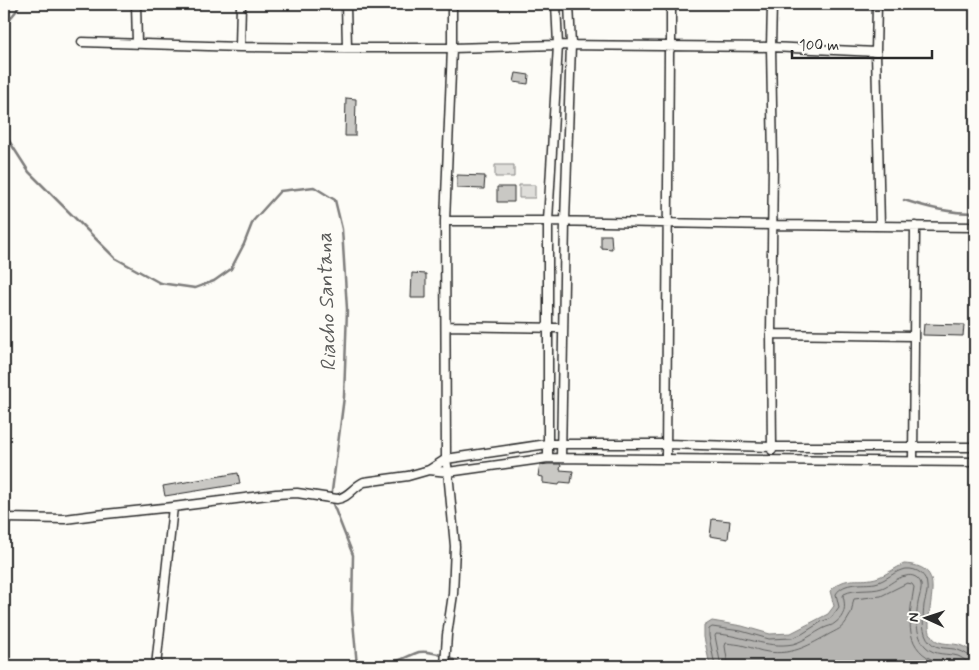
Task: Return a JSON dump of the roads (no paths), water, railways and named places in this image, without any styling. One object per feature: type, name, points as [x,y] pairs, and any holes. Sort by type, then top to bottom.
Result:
[{"type":"street","points":[[136,4],[136,43]]},
{"type":"street","points":[[240,47],[241,4]]},
{"type":"street","points":[[346,4],[347,48]]},
{"type":"street","points":[[445,666],[453,594],[455,546],[446,459],[445,221],[452,4]]},
{"type":"street","points":[[548,458],[548,221],[558,45],[556,4]]},
{"type":"street","points":[[560,458],[571,45],[569,4]]},
{"type":"street","points":[[666,458],[671,4]]},
{"type":"street","points":[[772,4],[773,225],[771,334],[773,459]]},
{"type":"street","points":[[877,4],[876,52],[880,226]]},
{"type":"street","points":[[82,42],[347,48],[558,45],[771,47],[876,52]]},
{"type":"street","points":[[445,221],[975,227]]},
{"type":"street","points":[[913,460],[915,226]]},
{"type":"street","points":[[446,326],[563,328]]},
{"type":"street","points":[[771,334],[914,336]]},
{"type":"street","points":[[4,518],[65,519],[276,494],[297,493],[342,499],[364,482],[408,476],[429,470],[446,459],[547,444],[975,447]]},
{"type":"street","points":[[429,470],[448,472],[548,458],[975,462]]},
{"type":"street","points":[[156,666],[173,507]]},
{"type":"water","points":[[904,564],[917,566],[925,570],[930,576],[932,593],[929,627],[932,636],[939,642],[964,647],[975,654],[975,666],[710,666],[704,637],[704,626],[712,621],[742,626],[770,634],[791,633],[828,614],[834,606],[830,591],[842,582],[879,577]]},
{"type":"waterway","name":"Riacho Santana","points":[[4,26],[17,10],[19,4]]},
{"type":"waterway","name":"Riacho Santana","points":[[4,133],[29,172],[115,258],[160,283],[195,288],[214,281],[231,269],[253,221],[280,191],[314,187],[335,200],[342,229],[347,309],[344,397],[331,499],[353,555],[352,610],[357,666]]},
{"type":"waterway","points":[[904,200],[939,210],[975,213]]},
{"type":"waterway","points":[[357,660],[374,665],[400,660],[419,652],[430,652],[454,660],[463,666]]}]
